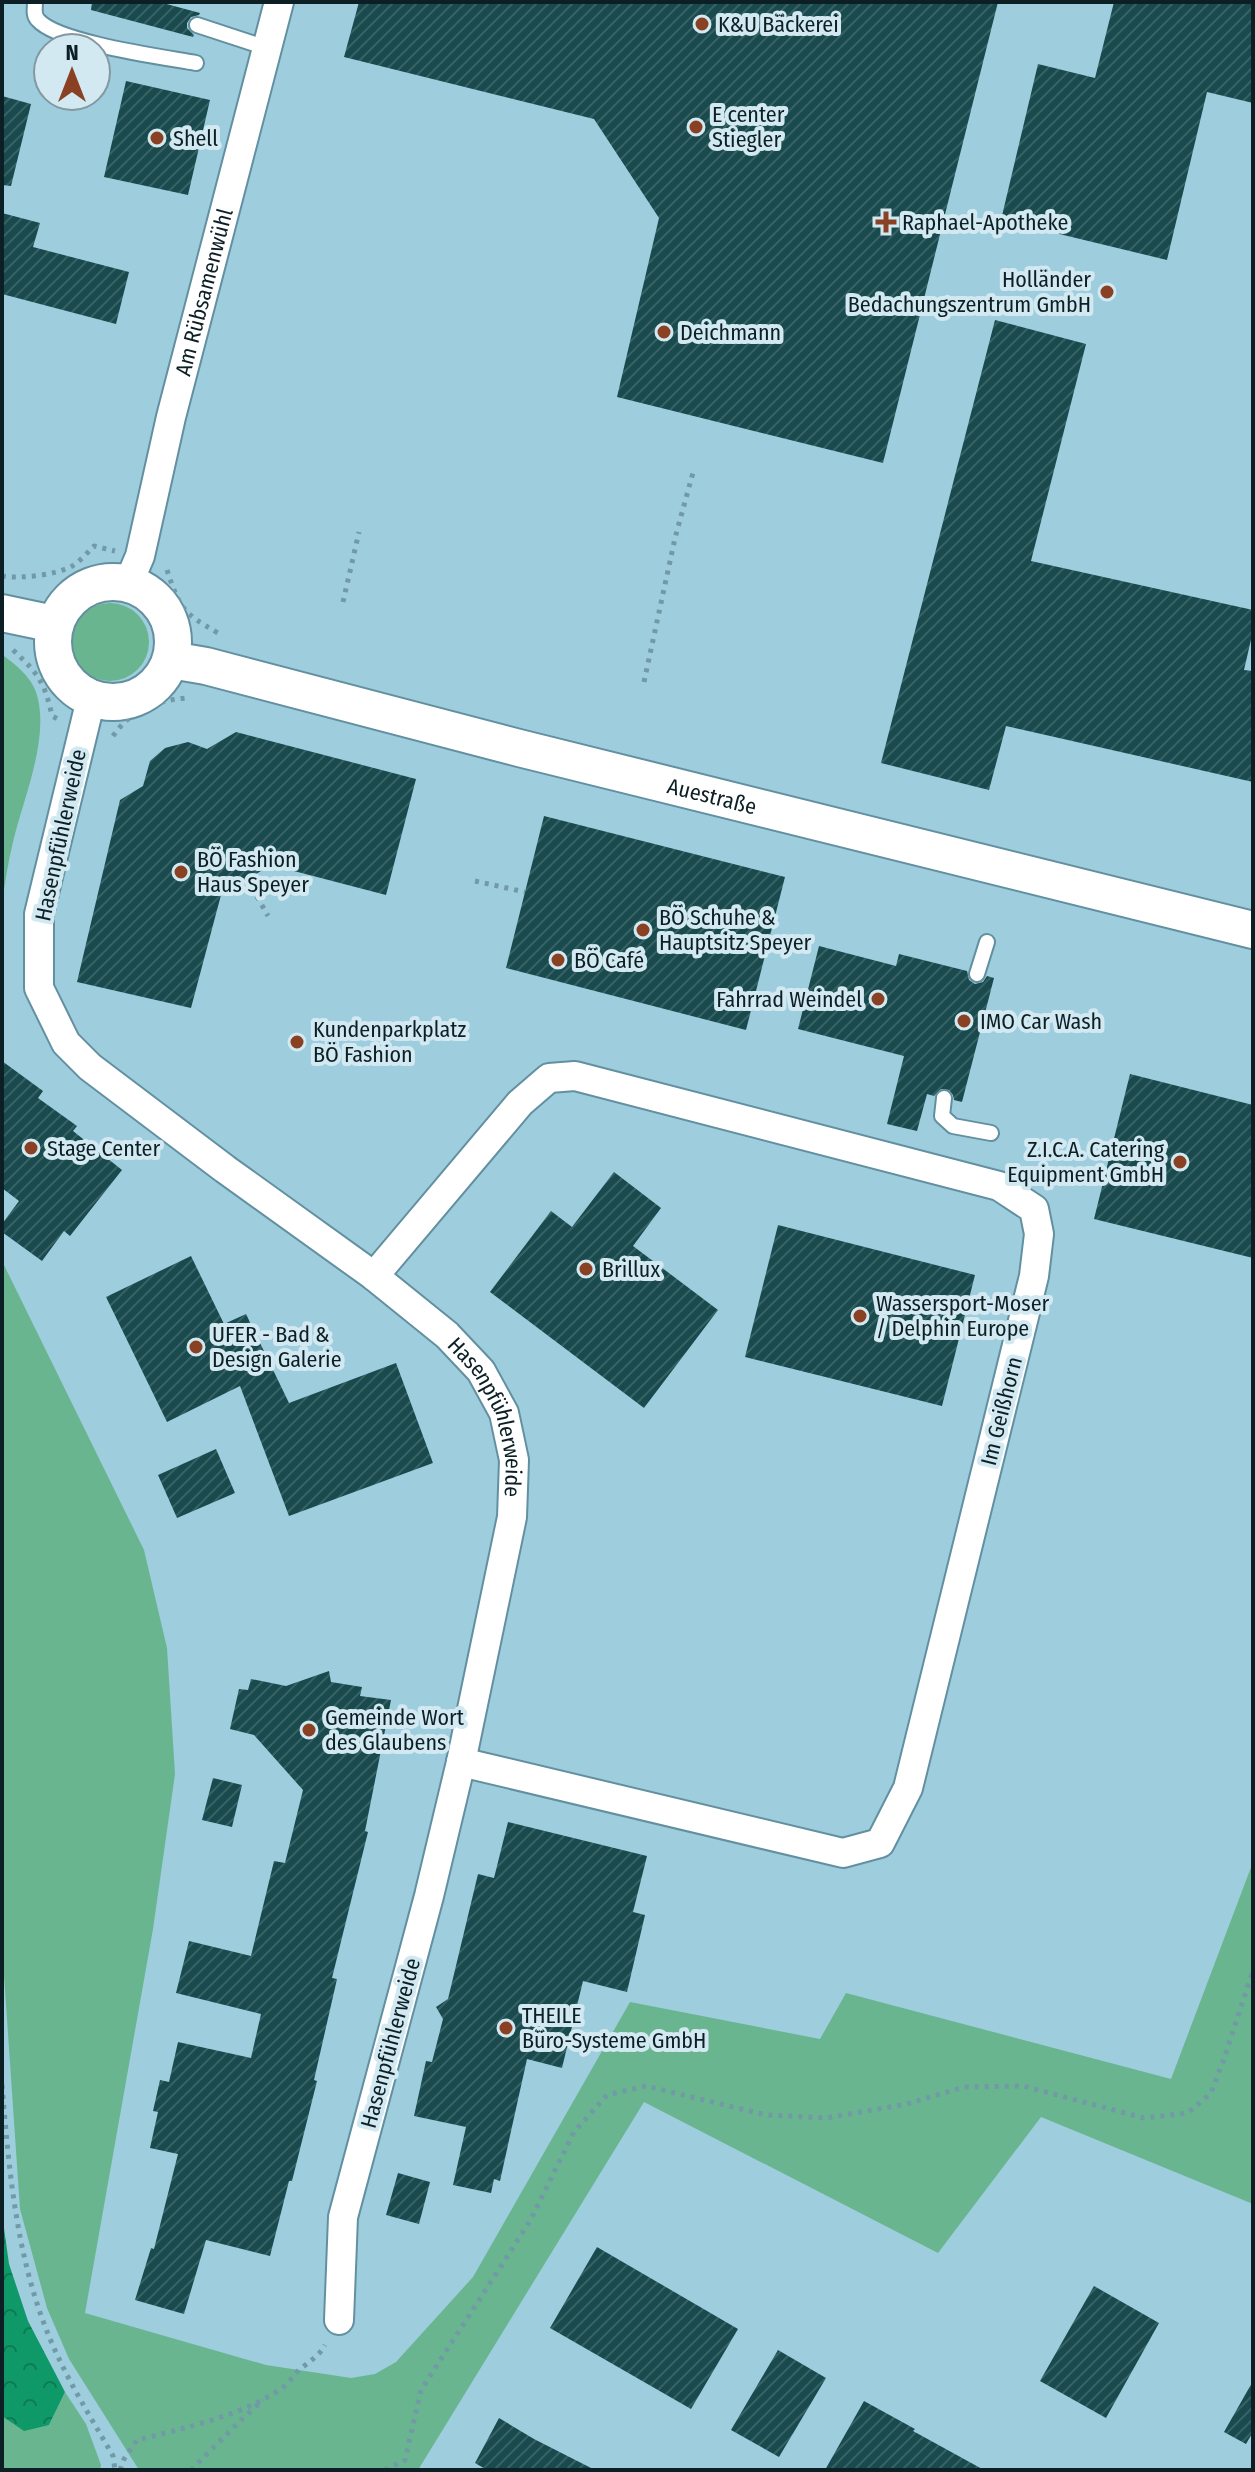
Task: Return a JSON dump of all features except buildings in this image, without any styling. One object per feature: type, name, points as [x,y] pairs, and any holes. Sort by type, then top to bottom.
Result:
[{"type":"street","name":"Am Rübsamenwühl","points":[[128,584],[140,556],[171,417],[279,2]]},
{"type":"street","points":[[95,584],[128,584],[143,589],[168,615],[174,637],[171,660],[165,674],[150,691],[130,701],[106,703],[91,699],[65,681],[55,664],[51,643],[54,624],[63,607],[77,593],[95,584]]},
{"type":"street","points":[[2,613],[54,624]]},
{"type":"street","name":"Auestraße","points":[[171,660],[206,666],[1253,930]]},
{"type":"street","name":"Hasenpfühlerweide","points":[[91,699],[39,914],[39,988],[66,1043],[90,1067],[374,1276],[447,1335],[481,1371],[504,1413],[514,1460],[512,1517],[461,1762],[429,1896],[343,2217],[339,2320]]},
{"type":"street","name":"Im Geißhorn","points":[[374,1276],[520,1103],[549,1078],[575,1076],[999,1186],[1034,1209],[1039,1234],[1034,1276],[908,1788],[880,1843],[843,1853],[461,1762]]},
{"type":"lane","points":[[35,2],[39,21],[61,34],[196,63]]},
{"type":"lane","points":[[197,25],[267,48]]},
{"type":"lane","points":[[977,974],[987,942]]},
{"type":"lane","points":[[944,1098],[942,1116],[953,1126],[991,1133]]},
{"type":"path","points":[[644,682],[675,538],[694,469]]},
{"type":"path","points":[[343,602],[359,532]]},
{"type":"path","points":[[247,879],[268,916]]},
{"type":"path","points":[[475,881],[525,892]]},
{"type":"path","points":[[385,2470],[405,2460],[421,2390],[530,2221],[574,2132],[607,2095],[646,2086],[766,2115],[826,2118],[907,2104],[964,2087],[1023,2086],[1144,2118],[1188,2113],[1211,2093],[1253,1970]]},
{"type":"path","points":[[2,2085],[14,2210],[27,2272],[62,2365],[118,2470]]},
{"type":"path","points":[[118,2470],[137,2440],[202,2424],[284,2387],[320,2354],[339,2320]]},
{"type":"path","points":[[191,2470],[267,2397]]},
{"type":"green space","points":[[110,603],[125,606],[138,614],[146,627],[149,642],[146,657],[138,670],[125,678],[110,681],[95,678],[82,670],[74,657],[71,642],[74,627],[82,614],[95,606]]},
{"type":"green space","points":[[4,656],[23,672],[36,692],[40,728],[34,767],[11,850],[2,903]]},
{"type":"green space","points":[[2,1261],[144,1550],[167,1648],[175,1774],[153,1929],[85,2313],[266,2365],[351,2378],[375,2374],[396,2362],[473,2277],[630,2002],[820,2039],[846,1993],[1171,2079],[1253,1862],[1253,2204],[1041,2117],[938,2253],[644,2102],[418,2470],[139,2470],[69,2359],[47,2308],[20,2209],[2,1946]]},
{"type":"green space","points":[[2,2214],[9,2264],[28,2321],[65,2392],[49,2425],[24,2431],[2,2416]]},
{"type":"green space","points":[[65,2392],[86,2424],[101,2465],[100,2470],[2,2470],[2,2416],[49,2425]]},
{"type":"place","name":"K&U Bäckerei","points":[[702,24]]},
{"type":"place","name":"E center Stiegler","points":[[696,127]]},
{"type":"place","name":"Shell","points":[[157,138]]},
{"type":"place","name":"Raphael-Apotheke","points":[[886,222]]},
{"type":"place","name":"Holländer Bedachungszentrum GmbH","points":[[1107,292]]},
{"type":"place","name":"Deichmann","points":[[664,332]]},
{"type":"place","name":"BÖ Fashion Haus Speyer","points":[[181,872]]},
{"type":"place","name":"BÖ Schuhe & Hauptsitz Speyer","points":[[643,930]]},
{"type":"place","name":"BÖ Café","points":[[558,960]]},
{"type":"place","name":"Fahrrad Weindel","points":[[878,999]]},
{"type":"place","name":"IMO Car Wash","points":[[964,1021]]},
{"type":"place","name":"Kundenparkplatz BÖ Fashion","points":[[297,1042]]},
{"type":"place","name":"Stage Center","points":[[31,1148]]},
{"type":"place","name":"Z.I.C.A. Catering Equipment GmbH","points":[[1180,1162]]},
{"type":"place","name":"Brillux","points":[[586,1269]]},
{"type":"place","name":"Wassersport-Moser / Delphin Europe","points":[[860,1316]]},
{"type":"place","name":"UFER - Bad & Design Galerie","points":[[196,1347]]},
{"type":"place","name":"Gemeinde Wort des Glaubens","points":[[309,1730]]},
{"type":"place","name":"THEILE Büro-Systeme GmbH","points":[[506,2028]]}]
